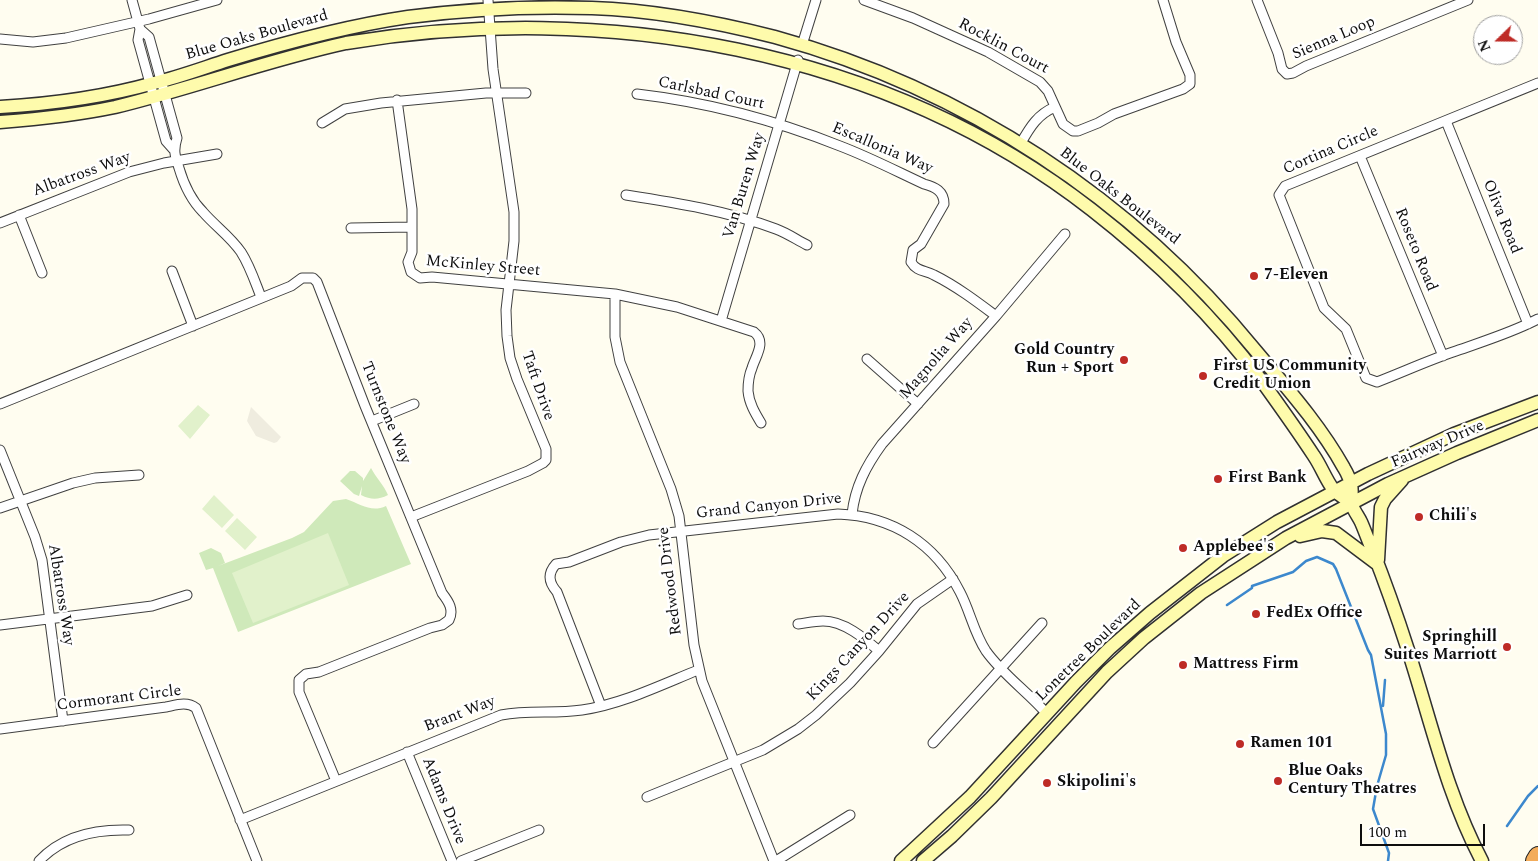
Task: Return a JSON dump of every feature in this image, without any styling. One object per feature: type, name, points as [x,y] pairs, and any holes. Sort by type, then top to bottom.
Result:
[{"type":"highway","points":[[1535,861],[1538,856]]},
{"type":"main road","name":"Blue Oaks Boulevard","points":[[0,122],[85,113],[273,47],[345,28],[488,5],[593,8],[720,24],[802,45],[844,59],[919,89],[1021,143],[1098,196],[1142,233],[1190,276],[1239,330],[1304,410],[1331,447],[1351,482],[1352,503],[1378,565],[1408,650],[1454,799],[1469,837],[1482,861]]},
{"type":"main road","name":"Blue Oaks Boulevard","points":[[0,107],[157,89],[348,42],[407,32],[490,24],[551,23],[634,28],[716,39],[798,59],[873,86],[950,120],[1038,171],[1112,226],[1174,281],[1228,339],[1252,368],[1289,419],[1320,465],[1334,491],[1352,503]]},
{"type":"main road","points":[[798,59],[802,45]]},
{"type":"main road","name":"Fairway Drive","points":[[1351,482],[1454,434],[1538,402]]},
{"type":"main road","name":"Fairway Drive","points":[[1352,503],[1457,453],[1538,420]]},
{"type":"main road","points":[[1378,565],[1381,507],[1385,498],[1405,477]]},
{"type":"main road","name":"Lonetree Boulevard","points":[[901,861],[970,797],[1076,682],[1150,613],[1229,551],[1277,522],[1351,482]]},
{"type":"main road","name":"Lonetree Boulevard","points":[[923,861],[991,798],[1107,672],[1175,612],[1286,538],[1352,503]]},
{"type":"main road","points":[[1286,538],[1322,531],[1334,532],[1344,537],[1378,565]]},
{"type":"main road","points":[[1047,714],[1059,723]]},
{"type":"street","points":[[132,0],[140,25],[149,37],[166,142],[174,150],[184,183],[193,200],[232,240],[241,252],[261,298]]},
{"type":"street","points":[[0,38],[26,42],[83,35],[140,25],[217,0]]},
{"type":"street","points":[[802,45],[816,0]]},
{"type":"street","name":"Rocklin Court","points":[[864,0],[913,18],[995,56],[1045,86],[1064,124],[1073,131],[1078,131],[1190,84],[1190,75],[1176,42],[1163,0]]},
{"type":"street","name":"Sienna Loop","points":[[1257,0],[1278,53],[1282,69],[1286,74],[1293,73],[1468,0]]},
{"type":"street","name":"Taft Drive","points":[[411,518],[528,471],[543,464],[546,460],[546,449],[510,358],[506,323],[508,285],[514,241],[514,212],[496,93],[488,5]]},
{"type":"street","name":"Van Buren Way","points":[[720,320],[798,59]]},
{"type":"street","name":"Cortina Circle","points":[[1538,83],[1284,186],[1279,195],[1324,308],[1346,330],[1366,378],[1377,382],[1482,341],[1498,338],[1538,319]]},
{"type":"street","points":[[322,123],[345,109],[397,100],[496,93],[526,93]]},
{"type":"street","name":"Carlsbad Court","points":[[637,94],[713,106],[779,125]]},
{"type":"street","name":"McKinley Street","points":[[397,100],[410,191],[412,252],[408,262],[411,272],[415,276],[615,294],[656,301],[754,332],[760,339],[760,348],[751,368],[748,390],[752,408],[761,423]]},
{"type":"street","points":[[1021,143],[1038,117],[1055,107]]},
{"type":"street","name":"Oliva Road","points":[[1446,121],[1528,324]]},
{"type":"street","name":"Escallonia Way","points":[[779,125],[855,152],[941,192],[944,198],[942,209],[921,244],[913,250],[912,262],[916,269],[932,274],[963,292],[996,316]]},
{"type":"street","name":"Albatross Way","points":[[0,222],[116,176],[146,167],[217,154]]},
{"type":"street","name":"Roseto Road","points":[[1360,156],[1442,356]]},
{"type":"street","points":[[626,195],[707,209],[778,230],[807,245]]},
{"type":"street","points":[[19,215],[42,273]]},
{"type":"street","points":[[351,228],[412,227]]},
{"type":"street","name":"Magnolia Way","points":[[852,514],[856,491],[867,465],[882,444],[996,316],[1065,234]]},
{"type":"street","points":[[172,271],[192,326]]},
{"type":"street","name":"Turnstone Way","points":[[0,404],[290,286],[302,278],[313,278],[317,282],[411,518],[452,614],[449,620],[442,625],[319,672],[306,674],[299,680],[299,692],[336,781]]},
{"type":"street","name":"Redwood Drive","points":[[615,294],[615,336],[620,362],[676,503],[698,670],[733,762],[775,861]]},
{"type":"street","points":[[867,359],[918,404]]},
{"type":"street","points":[[372,421],[414,404]]},
{"type":"street","name":"Albatross Way","points":[[0,450],[21,500],[42,560],[63,721]]},
{"type":"street","points":[[0,508],[73,483],[95,478],[139,476]]},
{"type":"street","name":"Grand Canyon Drive","points":[[602,706],[557,592],[550,582],[551,571],[558,563],[569,562],[621,542],[649,536],[821,515],[852,514],[884,522],[909,534],[932,553],[953,579],[966,604],[980,640],[1000,669],[1047,714]]},
{"type":"street","name":"Kings Canyon Drive","points":[[647,797],[773,745],[798,729],[850,683],[917,604],[953,579]]},
{"type":"street","points":[[0,624],[152,606],[188,595]]},
{"type":"street","points":[[798,624],[824,621],[839,625],[855,632],[879,651]]},
{"type":"street","points":[[933,743],[1042,623]]},
{"type":"street","name":"Brant Way","points":[[240,820],[501,715],[530,711],[581,710],[602,706],[698,670]]},
{"type":"street","name":"Cormorant Circle","points":[[0,729],[182,704],[192,705],[196,708],[257,861]]},
{"type":"street","name":"Adams Drive","points":[[407,752],[452,861]]},
{"type":"street","points":[[775,861],[850,815]]},
{"type":"street","points":[[39,861],[51,850],[79,836],[102,831],[129,830]]},
{"type":"street","points":[[461,861],[539,830]]},
{"type":"green space","points":[[198,405],[210,415],[190,439],[178,426]]},
{"type":"green space","points":[[371,468],[388,495],[374,499],[365,497],[361,495],[362,486],[359,496],[354,494],[340,481],[350,471],[355,471],[363,478],[363,481]]},
{"type":"green space","points":[[214,495],[234,515],[222,528],[202,509]]},
{"type":"green space","points":[[346,499],[376,509],[386,506],[411,564],[238,632],[213,568],[206,570],[199,553],[211,548],[221,553],[225,563],[218,566],[304,532],[333,501]]},
{"type":"green space","points":[[237,518],[257,537],[245,550],[225,531]]},
{"type":"green space","points":[[328,533],[349,585],[253,623],[232,573]]},
{"type":"shaded area","points":[[251,407],[281,437],[277,442],[274,443],[256,436],[247,421]]},
{"type":"waterway","points":[[1227,605],[1252,588],[1252,586],[1293,572],[1306,561],[1317,557],[1333,564],[1371,655],[1386,734],[1386,755],[1373,809],[1389,853],[1388,861]]},
{"type":"waterway","points":[[1383,706],[1385,680]]},
{"type":"waterway","points":[[1507,826],[1528,796],[1538,786]]},
{"type":"place","name":"7-Eleven","points":[[1254,276]]},
{"type":"place","name":"Gold Country Run + Sport","points":[[1124,360]]},
{"type":"place","name":"First US Community Credit Union","points":[[1203,376]]},
{"type":"place","name":"First Bank","points":[[1218,479]]},
{"type":"place","name":"Chili's","points":[[1419,517]]},
{"type":"place","name":"Applebee's","points":[[1183,548]]},
{"type":"place","name":"FedEx Office","points":[[1256,614]]},
{"type":"place","name":"Springhill Suites Marriott","points":[[1507,647]]},
{"type":"place","name":"Mattress Firm","points":[[1183,665]]},
{"type":"place","name":"Ramen 101","points":[[1240,744]]},
{"type":"place","name":"Blue Oaks Century Theatres","points":[[1278,781]]},
{"type":"place","name":"Skipolini's","points":[[1047,783]]}]
